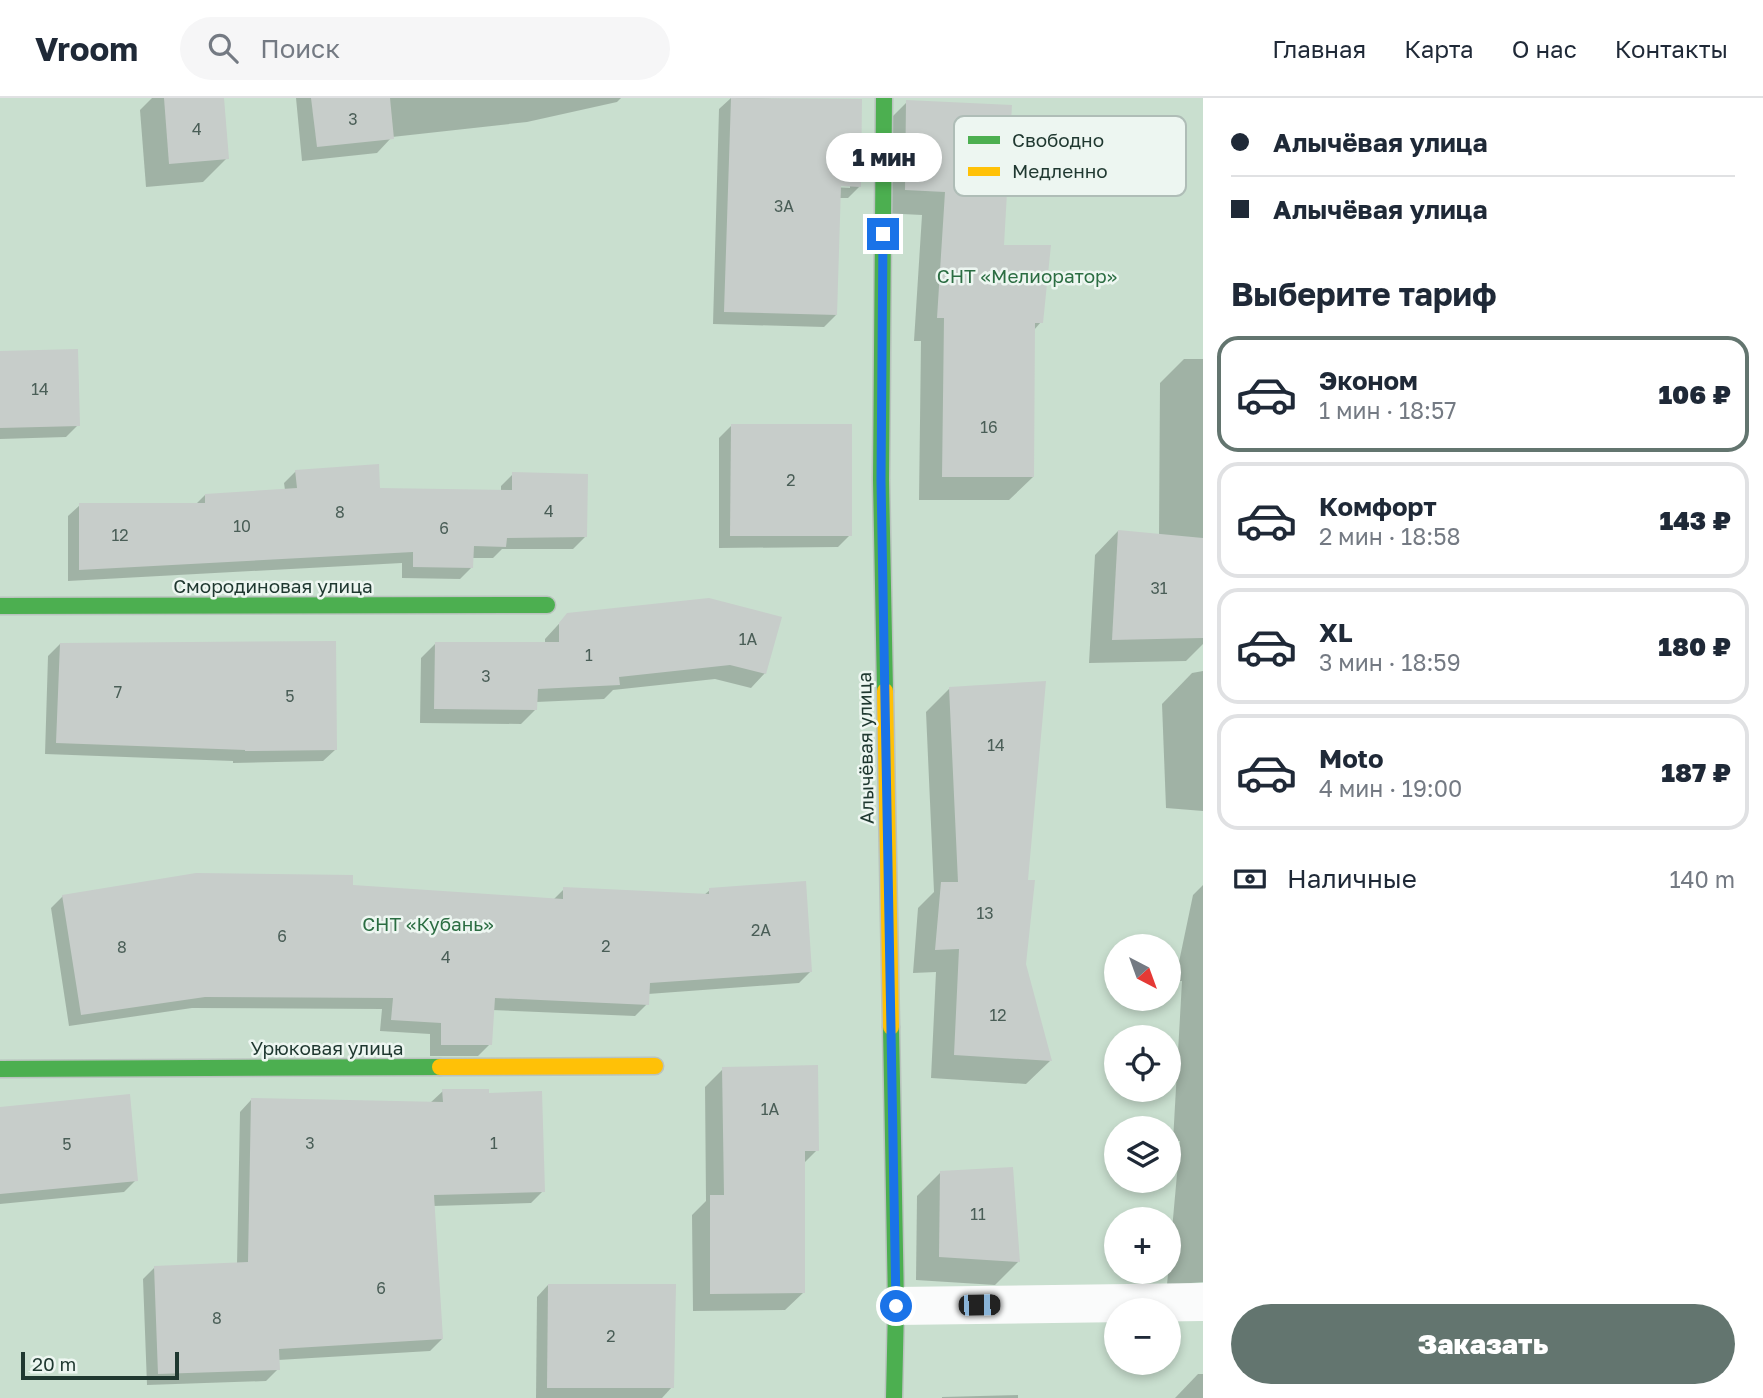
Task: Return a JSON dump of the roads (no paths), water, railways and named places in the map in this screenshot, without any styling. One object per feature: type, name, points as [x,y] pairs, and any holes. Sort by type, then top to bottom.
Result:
[{"type":"street","name":"Алычёвая улица","points":[[884,98],[881,480],[896,1306],[894,1398]]},
{"type":"street","name":"Смородиновая улица","points":[[0,606],[547,605]]},
{"type":"street","name":"Урюковая улица","points":[[0,1069],[655,1066]]},
{"type":"street","points":[[896,1306],[1203,1302]]},
{"type":"park label","name":"СНТ «Мелиоратор»","points":[[1027,275]]},
{"type":"park label","name":"СНТ «Кубань»","points":[[428,923]]}]
